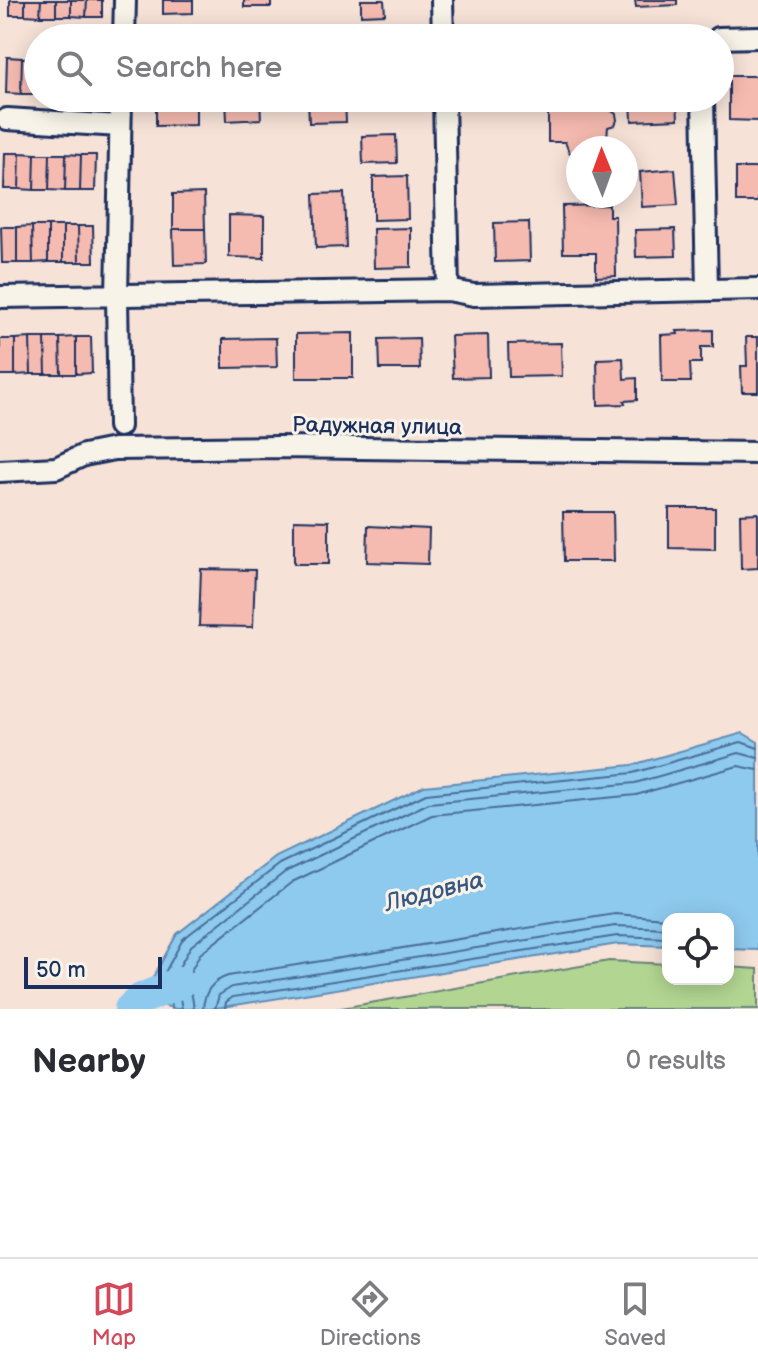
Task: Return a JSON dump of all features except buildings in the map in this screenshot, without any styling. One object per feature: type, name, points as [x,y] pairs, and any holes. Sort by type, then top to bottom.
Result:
[{"type":"street","points":[[124,24],[125,0]]},
{"type":"street","points":[[442,0],[443,24]]},
{"type":"street","points":[[734,38],[758,37]]},
{"type":"street","points":[[119,426],[117,296],[120,112]]},
{"type":"street","points":[[444,112],[448,290]]},
{"type":"street","points":[[703,112],[707,290]]},
{"type":"street","points":[[7,119],[120,126]]},
{"type":"street","points":[[0,297],[448,290],[474,295],[758,289]]},
{"type":"street","name":"Радужная улица","points":[[0,471],[56,468],[84,455],[114,449],[279,447],[758,453]]},
{"type":"green space","points":[[609,961],[662,964],[662,985],[734,985],[734,967],[758,969],[758,1009],[336,1009]]},
{"type":"water","points":[[743,733],[758,742],[758,950],[734,949],[734,913],[662,913],[662,946],[618,944],[210,1009],[176,1009],[141,999],[177,934],[276,857],[424,786],[632,765]]},
{"type":"waterway","name":"Людовна","points":[[130,1009],[141,999],[179,983]]}]
